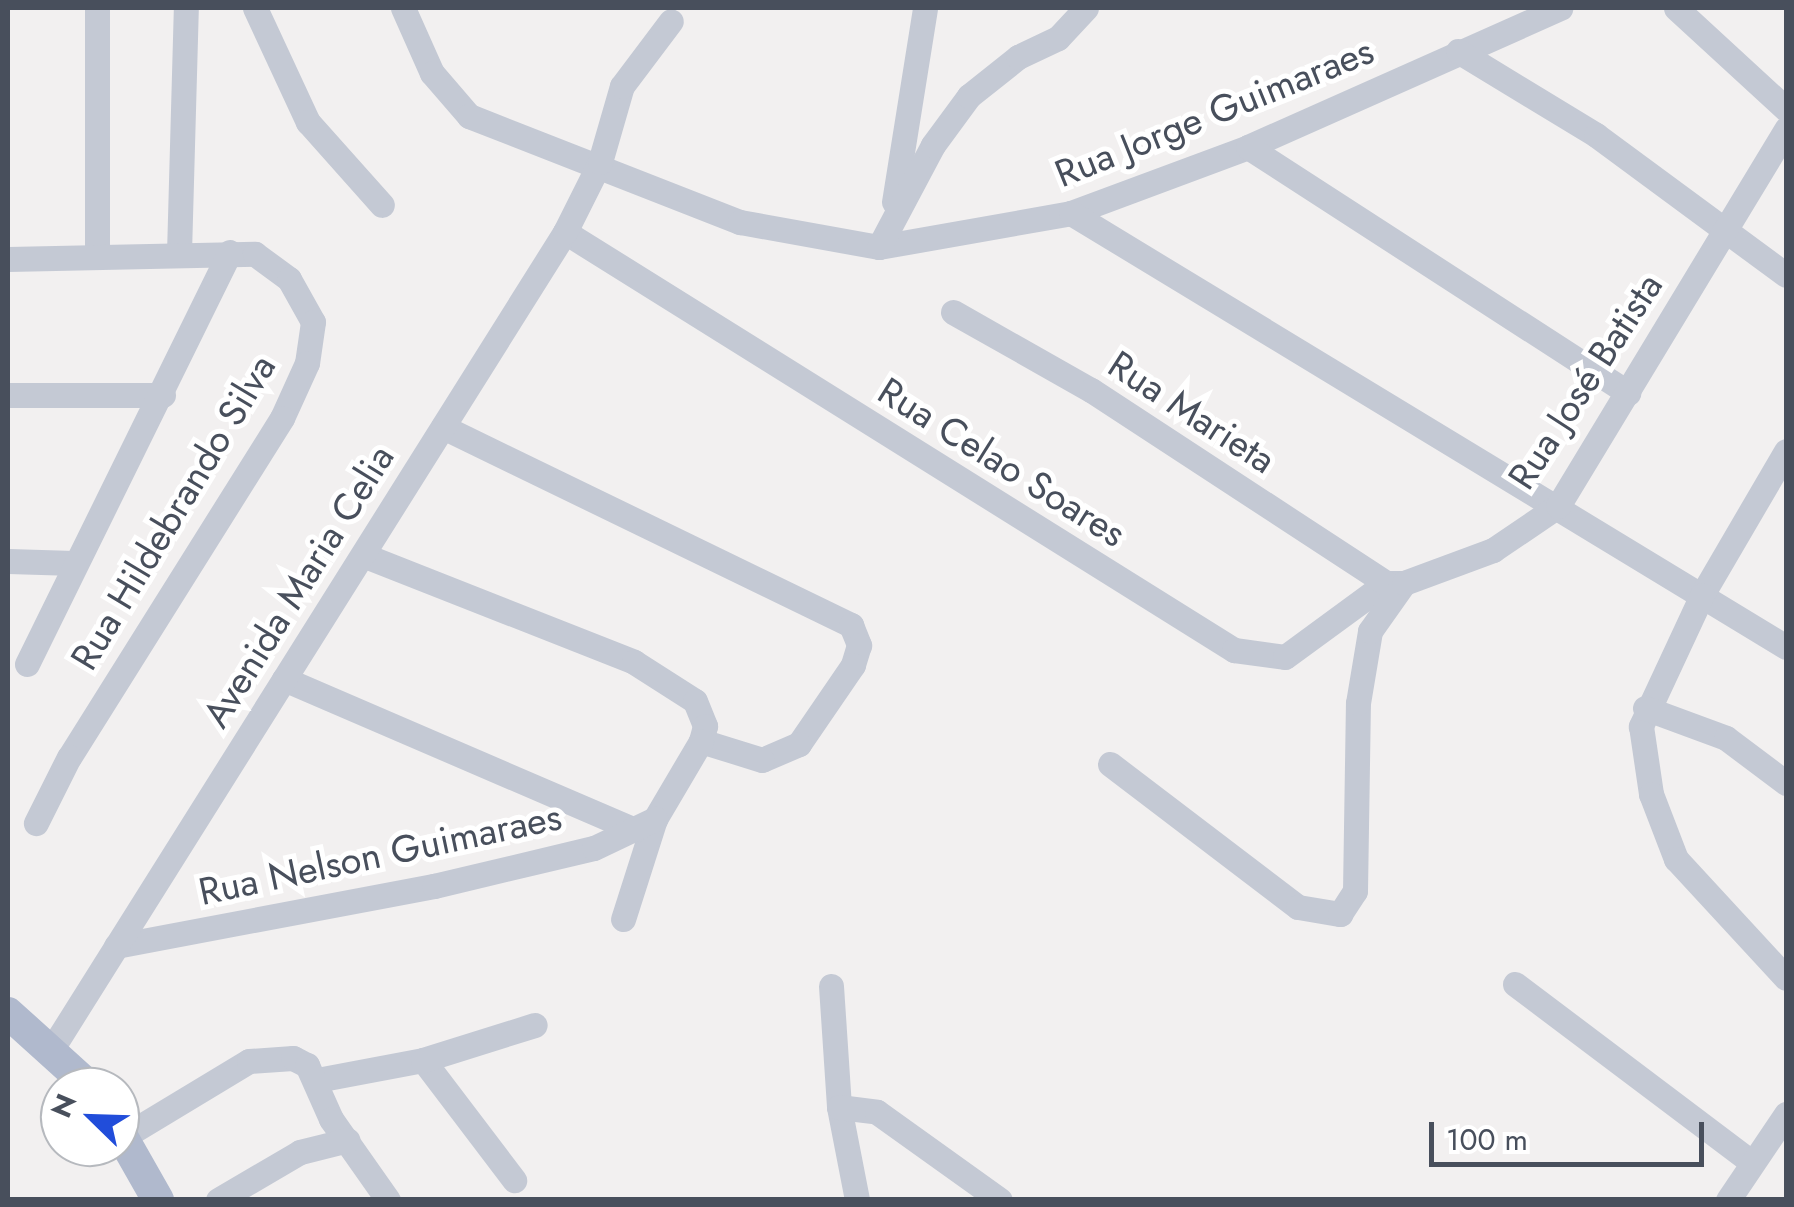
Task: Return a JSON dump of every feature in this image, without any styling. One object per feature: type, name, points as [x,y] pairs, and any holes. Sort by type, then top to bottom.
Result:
[{"type":"main road","points":[[8,1013],[53,1047],[72,1067]]},
{"type":"main road","points":[[140,1167],[158,1200]]},
{"type":"street","points":[[97,257],[98,8]]},
{"type":"street","points":[[179,252],[186,8]]},
{"type":"street","points":[[254,8],[308,122],[382,206]]},
{"type":"street","name":"Rua Jorge Guimaraes","points":[[403,8],[432,73],[469,116],[600,162],[740,222],[879,248],[1070,213],[1248,147],[1560,8]]},
{"type":"street","points":[[893,212],[925,8]]},
{"type":"street","points":[[879,248],[893,212],[969,96],[1018,57],[1058,38],[1086,8]]},
{"type":"street","points":[[1676,8],[1786,109]]},
{"type":"street","name":"Avenida Maria Celia","points":[[53,1047],[565,232],[600,162],[616,98],[671,21]]},
{"type":"street","points":[[1458,51],[1596,135],[1786,276]]},
{"type":"street","name":"Rua José Batista","points":[[1395,583],[1494,550],[1558,506],[1786,129]]},
{"type":"street","points":[[1248,147],[1628,392]]},
{"type":"street","points":[[1070,213],[1786,647]]},
{"type":"street","name":"Rua Celao Soares","points":[[565,232],[1234,650],[1284,657],[1395,583]]},
{"type":"street","points":[[26,664],[74,563],[163,395],[230,252]]},
{"type":"street","name":"Rua Hildebrando Silva","points":[[8,259],[230,252],[274,264],[301,296],[313,322],[307,363],[282,418],[69,756],[36,823]]},
{"type":"street","name":"Rua Marieta","points":[[953,312],[1091,390],[1395,583]]},
{"type":"street","points":[[8,395],[163,395]]},
{"type":"street","points":[[443,427],[842,619],[858,639],[853,665],[799,744],[762,760],[701,741]]},
{"type":"street","points":[[1783,465],[1702,595],[1646,708],[1651,794],[1676,858],[1786,978]]},
{"type":"street","points":[[363,555],[634,662],[694,700],[705,726],[701,741],[645,824],[623,918]]},
{"type":"street","points":[[8,561],[74,563]]},
{"type":"street","points":[[1110,764],[1298,907],[1340,914],[1355,891],[1358,856],[1362,653],[1395,583]]},
{"type":"street","points":[[284,679],[645,824]]},
{"type":"street","points":[[1646,708],[1726,738],[1786,783]]},
{"type":"street","name":"Rua Nelson Guimaraes","points":[[116,946],[434,886],[594,848],[645,824]]},
{"type":"street","points":[[1515,984],[1752,1162]]},
{"type":"street","points":[[831,986],[839,1107],[857,1200]]},
{"type":"street","points":[[317,1080],[423,1060],[535,1025]]},
{"type":"street","points":[[140,1125],[250,1061],[293,1058],[317,1080],[348,1140],[388,1200]]},
{"type":"street","points":[[423,1060],[514,1180]]},
{"type":"street","points":[[839,1107],[877,1112],[1000,1200]]},
{"type":"street","points":[[1728,1200],[1786,1114]]},
{"type":"street","points":[[218,1200],[300,1152],[348,1140]]}]
